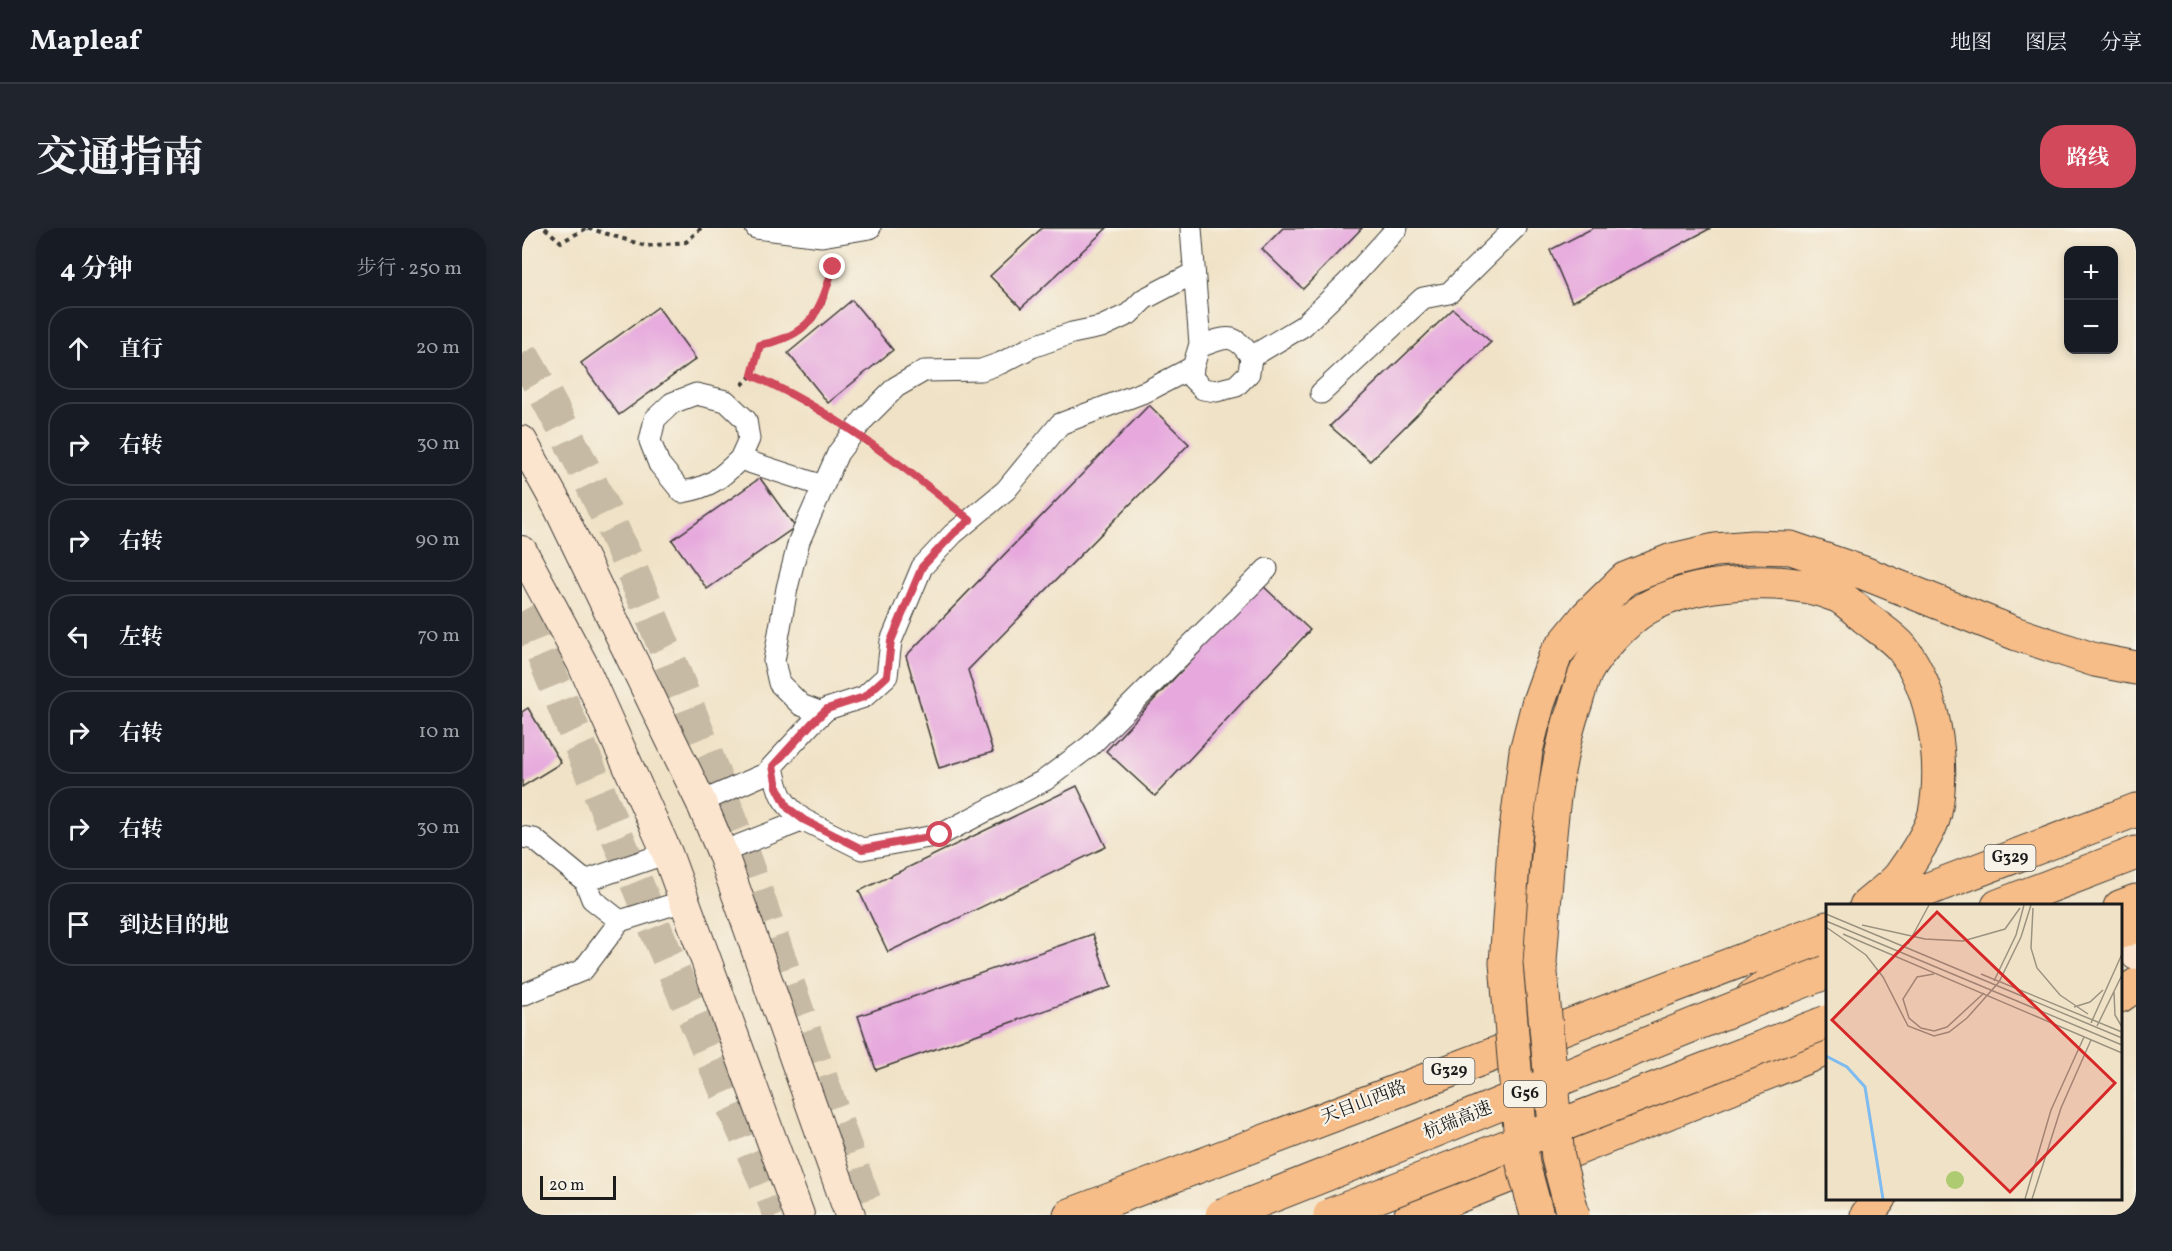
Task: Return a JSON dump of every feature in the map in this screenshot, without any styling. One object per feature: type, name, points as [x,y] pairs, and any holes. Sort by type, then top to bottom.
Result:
[{"type":"highway","points":[[1537,1215],[1524,1164],[1506,963],[1514,846],[1526,751],[1538,704],[1556,654],[1587,616],[1624,579],[1671,560],[1715,550],[1753,547],[1791,548],[1864,573],[2017,634],[2095,660],[2136,668]]},
{"type":"highway","points":[[1573,1215],[1558,1158],[1540,962],[1548,849],[1560,758],[1570,718],[1586,672],[1612,637],[1644,610],[1682,593],[1721,584],[1786,583],[1840,597],[1901,647],[1922,684],[1935,726],[1939,764],[1935,814],[1921,843],[1899,877],[1868,904]]},
{"type":"highway","name":"G329","points":[[1889,904],[2136,810]]},
{"type":"highway","points":[[2003,904],[2136,852]]},
{"type":"highway","name":"天目山西路","points":[[1070,1215],[1826,928]]},
{"type":"highway","points":[[1742,1005],[1826,941]]},
{"type":"highway","name":"杭瑞高速","points":[[1222,1215],[1319,1178],[1826,972]]},
{"type":"highway","points":[[2121,995],[2136,985]]},
{"type":"highway","name":"G56","points":[[1330,1215],[1826,1022]]},
{"type":"highway","points":[[1412,1215],[1826,1049]]},
{"type":"highway","points":[[1867,1215],[1878,1200]]},
{"type":"main road","points":[[522,441],[558,506],[701,802],[722,852],[850,1215]]},
{"type":"main road","points":[[522,551],[582,663],[666,853],[800,1215]]},
{"type":"street","points":[[756,228],[822,236],[870,228]]},
{"type":"street","points":[[1191,228],[1199,346],[1192,378],[1203,389],[1216,391],[1236,386],[1249,373],[1251,357],[1242,343],[1225,337],[1199,346]]},
{"type":"street","points":[[1251,357],[1303,326],[1348,282],[1397,228]]},
{"type":"street","points":[[1321,393],[1423,297],[1449,293],[1515,228]]},
{"type":"street","points":[[822,713],[801,705],[779,683],[774,662],[786,588],[799,541],[838,453],[864,419],[896,387],[924,371],[981,369],[1072,333],[1101,327],[1129,314],[1144,299],[1194,273]]},
{"type":"street","points":[[701,802],[765,774],[822,713],[827,709],[864,697],[887,676],[891,641],[922,567],[953,534],[1006,490],[1060,424],[1147,391],[1193,367]]},
{"type":"street","points":[[696,394],[726,401],[746,420],[749,439],[740,459],[720,479],[698,490],[682,492],[659,464],[650,441],[655,419],[672,403],[696,394]]},
{"type":"street","points":[[740,459],[823,486]]},
{"type":"street","points":[[773,766],[777,787],[788,808],[804,820],[862,849],[940,835],[1044,780],[1090,746],[1267,569]]},
{"type":"street","points":[[722,852],[804,820]]},
{"type":"street","points":[[522,837],[534,839],[585,881],[592,899],[620,921]]},
{"type":"street","points":[[585,881],[666,853]]},
{"type":"street","points":[[522,995],[583,970],[620,921],[684,901]]},
{"type":"path","points":[[546,228],[561,242],[587,228],[646,246],[686,242],[701,228]]},
{"type":"path","points":[[830,234],[833,267],[824,298],[809,324],[780,341],[760,345],[752,375],[776,386],[836,421],[906,469],[970,520]]},
{"type":"building","points":[[1042,228],[1107,228],[1021,308],[990,276]]},
{"type":"building","points":[[1283,228],[1362,228],[1303,289],[1262,249]]},
{"type":"building","points":[[1593,228],[1711,228],[1572,302],[1550,250]]},
{"type":"building","points":[[852,300],[893,350],[828,403],[788,353]]},
{"type":"building","points":[[658,307],[696,359],[619,415],[581,363]]},
{"type":"building","points":[[1453,309],[1491,342],[1370,461],[1330,426]]},
{"type":"building","points":[[1149,405],[1189,444],[968,670],[993,752],[939,768],[906,656]]},
{"type":"building","points":[[760,478],[795,527],[707,589],[672,540]]},
{"type":"building","points":[[1262,585],[1310,630],[1155,796],[1106,751]]},
{"type":"building","points":[[528,708],[561,763],[522,787],[522,712]]},
{"type":"building","points":[[1077,786],[1106,847],[888,952],[859,891]]},
{"type":"building","points":[[1093,934],[1111,987],[876,1070],[858,1016]]},
{"type":"tunnel","points":[[522,354],[578,456],[628,561],[673,668],[715,777],[870,1215]]},
{"type":"tunnel","points":[[522,611],[532,629],[658,935],[780,1215]]},
{"type":"route","points":[[833,267],[824,298],[809,324],[780,341],[760,345],[752,375],[776,386],[836,421],[906,469],[970,520],[953,534],[922,567],[891,641],[887,676],[864,697],[827,709],[773,766],[777,787],[788,808],[804,820],[862,849],[940,835]]}]
